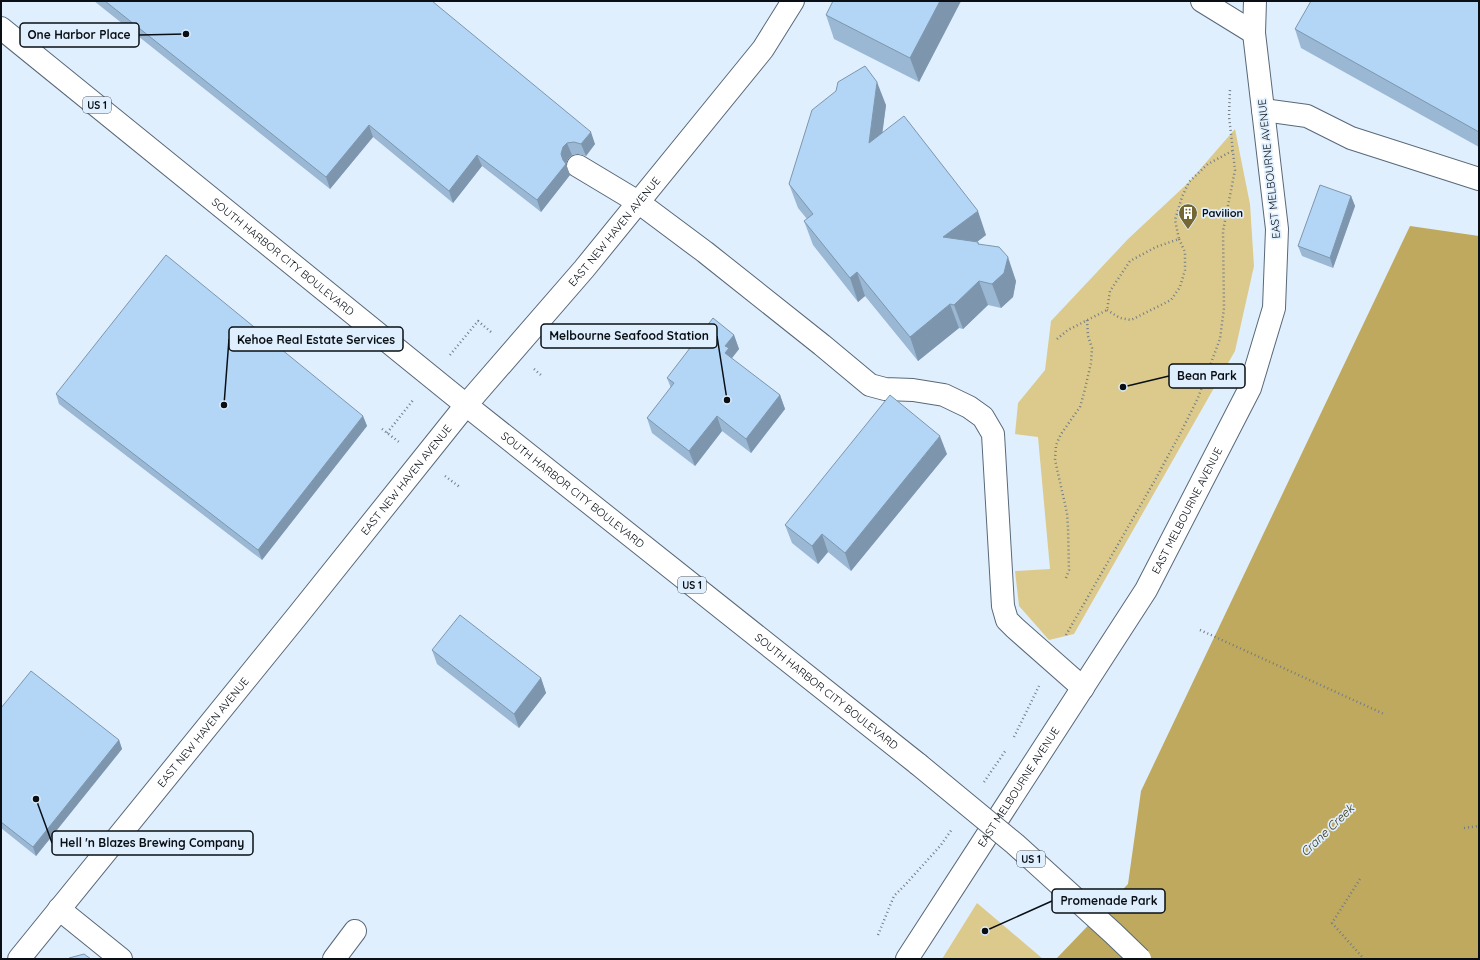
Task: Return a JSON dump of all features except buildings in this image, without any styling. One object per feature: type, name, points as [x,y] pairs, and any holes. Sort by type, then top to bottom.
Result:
[{"type":"street","name":"EAST NEW HAVEN AVENUE","points":[[19,959],[303,609],[466,405],[584,270],[763,49],[793,1]]},
{"type":"street","points":[[1202,1],[1254,33]]},
{"type":"street","name":"EAST MELBOURNE AVENUE","points":[[907,959],[1146,590],[1250,388],[1274,308],[1277,229],[1254,33],[1255,1]]},
{"type":"street","name":"SOUTH HARBOR CITY BOULEVARD","points":[[1,28],[466,405],[918,764],[1015,844],[1140,959]]},
{"type":"street","points":[[1263,110],[1307,116],[1351,138],[1479,178]]},
{"type":"street","points":[[578,166],[638,202],[705,252],[870,385],[885,389],[913,390],[944,395],[969,407],[983,417],[993,434],[996,456],[1003,606],[1007,620],[1083,688]]},
{"type":"street","points":[[59,909],[121,959]]},
{"type":"street","points":[[334,959],[355,931]]},
{"type":"path","points":[[1013,739],[1052,661],[1156,480],[1181,432],[1198,398],[1220,339],[1224,308],[1223,231],[1235,170],[1229,116],[1230,85]]},
{"type":"path","points":[[1107,310],[1120,318],[1131,320],[1171,300],[1180,287],[1186,270],[1185,252],[1179,239],[1175,220],[1182,197],[1189,182],[1208,164],[1232,151]]},
{"type":"path","points":[[1107,310],[1110,291],[1130,261],[1156,247],[1179,239]]},
{"type":"path","points":[[1057,339],[1068,330],[1107,310]]},
{"type":"path","points":[[1066,578],[1069,570],[1068,527],[1067,514],[1056,460],[1056,445],[1061,434],[1080,408],[1091,363],[1092,348],[1088,336],[1087,320]]},
{"type":"path","points":[[1200,630],[1384,714]]},
{"type":"path","points":[[983,783],[1009,746]]},
{"type":"path","points":[[1464,828],[1479,826]]},
{"type":"path","points":[[878,935],[894,896],[941,845],[953,827]]},
{"type":"path","points":[[1360,879],[1332,923],[1364,959]]},
{"type":"shaded area","points":[[1235,129],[1250,204],[1254,266],[1235,351],[1074,634],[1049,640],[1019,606],[1015,571],[1050,569],[1038,437],[1015,434],[1018,403],[1045,370],[1051,321],[1128,239],[1189,182]]},
{"type":"shaded area","points":[[977,903],[1043,959],[942,959]]},
{"type":"water","name":"Crane Creek","points":[[1410,226],[1479,236],[1479,959],[1056,959],[1128,884],[1141,791]]},
{"type":"place","name":"One Harbor Place","points":[[186,34]]},
{"type":"place","name":"Pavilion","points":[[1188,230]]},
{"type":"place","name":"Bean Park","points":[[1123,387]]},
{"type":"place","name":"Melbourne Seafood Station","points":[[727,400]]},
{"type":"place","name":"Kehoe Real Estate Services","points":[[224,405]]},
{"type":"place","name":"Hell 'n Blazes Brewing Company","points":[[36,799]]},
{"type":"place","name":"Promenade Park","points":[[985,931]]}]
